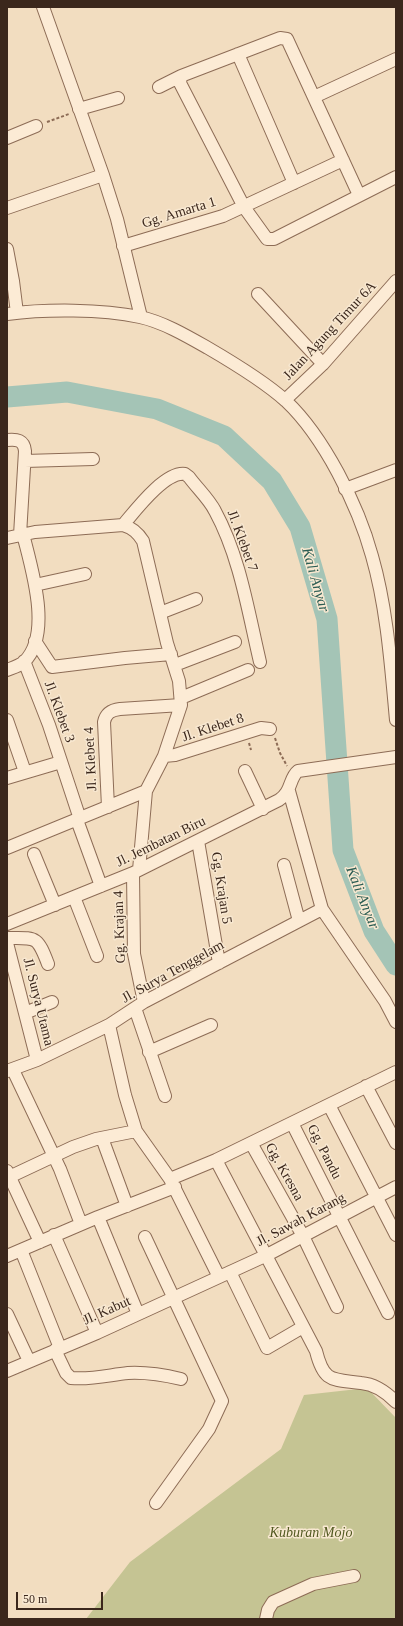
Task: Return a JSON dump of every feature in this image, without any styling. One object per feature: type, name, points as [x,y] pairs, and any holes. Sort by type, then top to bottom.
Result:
[{"type":"street","points":[[43,7],[103,175],[141,317]]},
{"type":"street","points":[[159,87],[181,76],[280,38],[287,39],[359,195]]},
{"type":"street","points":[[238,54],[294,183]]},
{"type":"street","points":[[314,97],[396,59]]},
{"type":"street","points":[[181,76],[180,83],[244,207],[265,238],[270,240],[396,177]]},
{"type":"street","points":[[80,110],[118,98]]},
{"type":"street","points":[[7,138],[36,126]]},
{"type":"street","name":"Gg. Amarta 1","points":[[123,246],[208,222],[244,207],[343,160]]},
{"type":"street","points":[[7,208],[103,175]]},
{"type":"street","points":[[7,249],[13,281],[12,314],[76,311],[141,317],[173,330],[219,354],[285,400],[316,435],[345,489],[372,556],[391,632],[396,720]]},
{"type":"street","name":"Jalan Agung Timur 6A","points":[[285,400],[323,364],[396,281]]},
{"type":"street","points":[[258,294],[323,364]]},
{"type":"street","points":[[7,440],[15,439],[23,443],[25,461],[21,534],[35,585],[38,615],[35,641],[24,662],[7,668]]},
{"type":"street","points":[[25,461],[93,459]]},
{"type":"street","points":[[345,489],[396,470]]},
{"type":"street","name":"Jl. Klebet 7","points":[[123,525],[140,505],[175,475],[185,474],[189,477],[215,510],[229,541],[236,560],[260,662]]},
{"type":"street","points":[[7,538],[21,534],[123,525],[131,528],[139,534],[143,541],[173,660],[181,702],[164,756],[146,791],[7,848]]},
{"type":"street","points":[[35,585],[85,574]]},
{"type":"street","points":[[160,612],[196,599]]},
{"type":"street","points":[[35,641],[52,667],[125,658],[173,660],[235,642]]},
{"type":"street","name":"Jl. Klebet 3","points":[[24,662],[34,684],[61,762],[78,819],[101,886]]},
{"type":"street","points":[[181,702],[248,670]]},
{"type":"street","name":"Jl. Klebet 4","points":[[108,807],[105,718],[109,712],[181,702]]},
{"type":"street","points":[[7,720],[25,772]]},
{"type":"street","name":"Jl. Klebet 8","points":[[164,756],[175,755],[261,728],[270,729]]},
{"type":"street","points":[[396,757],[311,769],[295,773],[289,791],[322,908],[385,1001],[396,1022]]},
{"type":"street","points":[[7,778],[61,762]]},
{"type":"street","points":[[245,771],[263,809]]},
{"type":"street","name":"Gg. Krajan 4","points":[[146,791],[136,872],[134,954],[139,1005],[150,1052],[164,1096]]},
{"type":"street","name":"Jl. Jembatan Biru","points":[[7,924],[136,872],[263,809],[283,798],[289,791]]},
{"type":"street","name":"Gg. Krajan 5","points":[[198,841],[212,927],[220,963]]},
{"type":"street","points":[[34,854],[54,905]]},
{"type":"street","points":[[284,865],[299,921]]},
{"type":"street","points":[[74,897],[97,956]]},
{"type":"street","name":"Jl. Surya Tenggelam","points":[[37,1060],[109,1024],[139,1005],[322,908]]},
{"type":"street","points":[[7,938],[33,939],[40,945],[48,964]]},
{"type":"street","name":"Jl. Surya Utama","points":[[7,943],[37,1060],[9,1071]]},
{"type":"street","points":[[25,1013],[52,1002]]},
{"type":"street","points":[[109,1024],[126,1101],[136,1132],[173,1183],[219,1277]]},
{"type":"street","points":[[150,1052],[211,1026]]},
{"type":"street","points":[[9,1071],[54,1156],[81,1224]]},
{"type":"street","points":[[7,1256],[54,1235],[127,1206],[216,1160],[396,1072]]},
{"type":"street","points":[[366,1086],[396,1143]]},
{"type":"street","points":[[328,1105],[396,1235]]},
{"type":"street","name":"Gg. Pandu","points":[[292,1123],[388,1313]]},
{"type":"street","points":[[40,1242],[8,1175],[102,1138],[136,1132]]},
{"type":"street","points":[[102,1138],[127,1206]]},
{"type":"street","name":"Gg. Kresna","points":[[251,1143],[303,1236],[338,1307]]},
{"type":"street","points":[[216,1160],[316,1351],[324,1374],[337,1381],[370,1385],[381,1390],[396,1402]]},
{"type":"street","name":"Jl. Sawah Karang","points":[[219,1277],[265,1256],[396,1187]]},
{"type":"street","points":[[98,1217],[138,1314]]},
{"type":"street","points":[[54,1235],[97,1332]]},
{"type":"street","points":[[145,1237],[222,1401],[209,1429],[156,1503]]},
{"type":"street","points":[[21,1250],[66,1373],[71,1378],[90,1378],[134,1373],[161,1375],[181,1379]]},
{"type":"street","points":[[230,1272],[267,1348],[303,1327]]},
{"type":"street","name":"Jl. Kabut","points":[[7,1371],[219,1277]]},
{"type":"street","points":[[7,1314],[28,1361]]},
{"type":"street","points":[[266,1619],[268,1610],[273,1602],[313,1584],[354,1576]]},
{"type":"path","points":[[36,126],[80,110]]},
{"type":"path","points":[[270,729],[288,768],[295,773]]},
{"type":"green space","name":"Kuburan Mojo","points":[[367,1388],[396,1418],[396,1619],[86,1619],[130,1562],[281,1449],[304,1395]]},
{"type":"waterway","name":"Kali Anyar","points":[[7,397],[67,392],[157,409],[224,436],[272,481],[300,527],[327,619],[343,850],[374,931],[396,965]]}]
